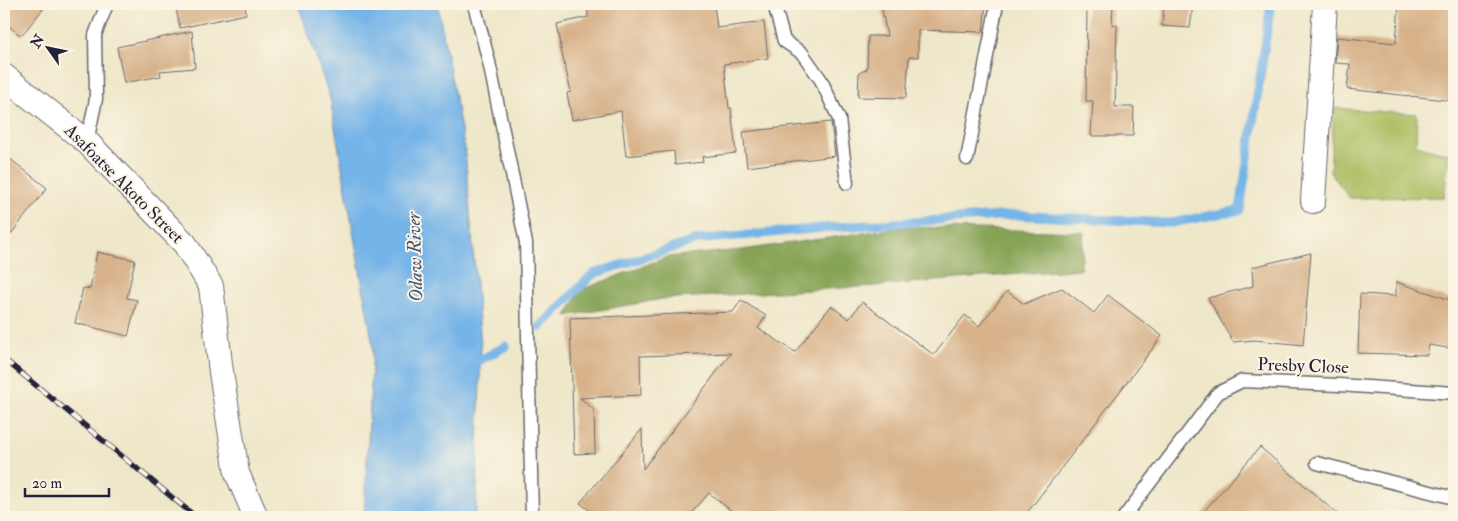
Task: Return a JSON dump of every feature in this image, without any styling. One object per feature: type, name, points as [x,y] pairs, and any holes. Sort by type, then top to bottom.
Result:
[{"type":"street","points":[[1312,201],[1325,4]]},
{"type":"street","name":"Asafoatse Akoto Street","points":[[4,76],[87,142],[185,244],[211,286],[221,372],[238,473],[256,517]]},
{"type":"lane","points":[[87,142],[96,99],[95,35],[106,4]]},
{"type":"lane","points":[[474,4],[489,62],[526,243],[532,517]]},
{"type":"lane","points":[[774,4],[784,41],[802,54],[820,80],[838,119],[847,184]]},
{"type":"lane","points":[[967,159],[997,4]]},
{"type":"lane","name":"Presby Close","points":[[1124,517],[1218,393],[1242,381],[1454,393]]},
{"type":"lane","points":[[1317,463],[1450,496],[1454,495]]},
{"type":"green space","points":[[1334,108],[1417,114],[1416,145],[1449,154],[1444,197],[1350,198],[1330,172]]},
{"type":"green space","points":[[905,227],[1084,232],[1081,269],[874,286],[663,299],[566,316],[581,290],[667,257],[742,250]]},
{"type":"water","name":"Odaw River","points":[[298,4],[437,4],[465,151],[481,345],[476,517],[364,517],[373,346],[330,98]]},
{"type":"building","points":[[4,4],[47,4],[21,36],[4,22]]},
{"type":"building","points":[[175,4],[245,4],[246,14],[180,28]]},
{"type":"building","points":[[587,4],[714,4],[717,28],[764,22],[768,58],[724,64],[736,153],[702,157],[703,162],[675,165],[674,151],[626,156],[621,111],[572,120],[567,93],[571,92],[557,24],[588,17]]},
{"type":"building","points":[[881,4],[986,4],[983,32],[918,30],[918,57],[909,57],[906,98],[858,97],[859,73],[867,69],[868,36],[887,36]]},
{"type":"building","points":[[1087,4],[1113,4],[1112,25],[1117,25],[1115,107],[1134,107],[1133,136],[1091,136],[1093,101],[1086,101]]},
{"type":"building","points":[[1164,4],[1193,4],[1190,28],[1162,26]]},
{"type":"building","points":[[1399,4],[1454,4],[1454,101],[1347,89],[1350,64],[1335,63],[1337,37],[1396,43]]},
{"type":"building","points":[[192,31],[195,68],[160,71],[161,76],[124,83],[117,47]]},
{"type":"building","points":[[831,122],[835,156],[747,167],[743,132]]},
{"type":"building","points":[[4,154],[47,188],[4,243]]},
{"type":"building","points":[[97,252],[135,260],[127,298],[137,300],[128,336],[75,323],[83,288],[90,289]]},
{"type":"building","points":[[1311,253],[1303,345],[1255,340],[1233,342],[1208,298],[1253,286],[1252,267]]},
{"type":"building","points":[[1396,282],[1454,301],[1454,349],[1429,345],[1427,355],[1358,353],[1360,294],[1396,296]]},
{"type":"building","points":[[1062,288],[1094,313],[1108,295],[1162,336],[1024,517],[739,517],[709,493],[688,517],[598,517],[580,503],[642,429],[643,469],[731,353],[640,356],[641,395],[580,398],[594,410],[595,453],[574,454],[570,318],[733,312],[741,300],[766,316],[758,328],[795,352],[831,306],[849,319],[862,302],[934,355],[965,315],[979,326],[1007,291],[1024,304]]},
{"type":"building","points":[[1260,447],[1341,517],[1199,517]]},
{"type":"waterway","points":[[540,327],[593,274],[697,240],[823,228],[1014,215],[1171,223],[1240,210],[1271,4]]},
{"type":"waterway","points":[[471,365],[506,346]]},
{"type":"railway","points":[[4,359],[196,517]]}]
